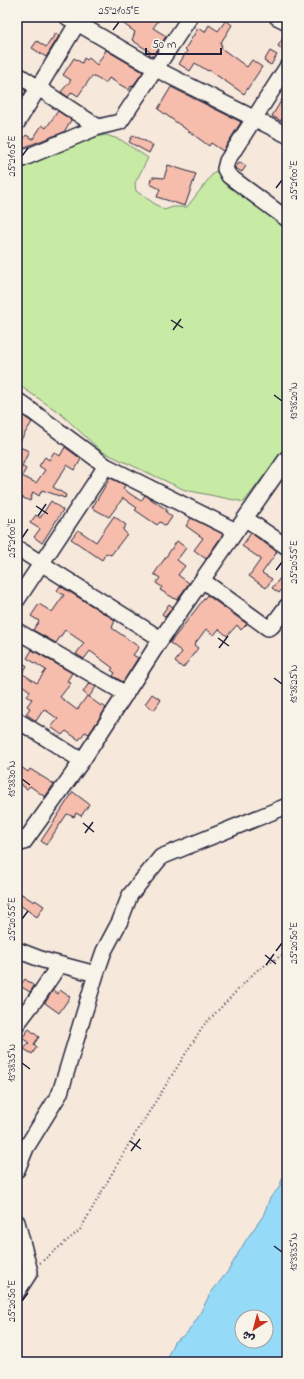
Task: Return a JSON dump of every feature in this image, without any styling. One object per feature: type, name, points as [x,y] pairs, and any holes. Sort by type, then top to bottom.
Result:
[{"type":"street","points":[[17,161],[98,127],[120,122],[190,17]]},
{"type":"street","points":[[277,17],[287,22]]},
{"type":"street","points":[[17,123],[38,88],[75,19],[156,69],[287,135]]},
{"type":"street","points":[[287,67],[227,161],[225,169],[229,176],[287,219]]},
{"type":"street","points":[[17,74],[98,127]]},
{"type":"street","points":[[17,400],[106,466],[236,531]]},
{"type":"street","points":[[17,844],[24,842],[82,761],[161,639],[236,531],[246,519],[287,458]]},
{"type":"street","points":[[17,600],[106,466]]},
{"type":"street","points":[[246,519],[287,547]]},
{"type":"street","points":[[17,548],[161,639]]},
{"type":"street","points":[[202,580],[268,628],[272,626],[287,606]]},
{"type":"street","points":[[17,632],[126,694]]},
{"type":"street","points":[[17,720],[82,761]]},
{"type":"street","points":[[17,1170],[26,1148],[60,1093],[104,951],[120,921],[130,895],[161,857],[287,806]]},
{"type":"street","points":[[17,950],[60,965],[96,974]]},
{"type":"street","points":[[17,1024],[60,965]]},
{"type":"street","points":[[17,1222],[30,1272],[17,1292]]},
{"type":"path","points":[[30,1272],[80,1230],[127,1147],[203,1026],[256,971],[287,952]]},
{"type":"green space","points":[[106,135],[121,140],[148,158],[135,183],[136,191],[164,210],[173,207],[187,207],[215,171],[287,225],[287,446],[244,502],[185,490],[101,451],[60,413],[17,384],[17,171],[80,140]]},
{"type":"water","points":[[287,1166],[287,1362],[165,1362],[174,1342],[187,1333],[197,1319],[210,1294],[228,1271],[246,1240],[263,1216],[270,1198],[279,1188]]},
{"type":"building","points":[[114,17],[161,17],[153,28],[166,36],[153,57],[149,54],[150,52],[132,40],[135,32]]},
{"type":"building","points":[[226,20],[232,25],[220,44],[222,45],[221,48],[247,67],[252,60],[262,67],[244,94],[209,70],[208,71],[195,63],[190,71],[179,64],[187,51],[185,49],[198,28],[205,32],[209,25],[218,31]]},
{"type":"building","points":[[287,32],[287,53],[278,46]]},
{"type":"building","points":[[56,33],[59,36],[46,57],[32,48],[37,41],[46,47]]},
{"type":"building","points":[[106,50],[143,72],[129,90],[109,78],[106,83],[92,76],[78,96],[72,92],[68,97],[61,92],[71,80],[63,75],[74,58],[82,63],[84,58],[87,60],[89,58],[97,65]]},
{"type":"building","points":[[270,51],[277,55],[271,65],[264,61]]},
{"type":"building","points":[[17,85],[26,91],[22,97],[17,93]]},
{"type":"building","points":[[171,87],[241,122],[223,151],[211,143],[209,146],[158,109]]},
{"type":"building","points":[[287,91],[287,110],[281,121],[272,116]]},
{"type":"building","points":[[58,111],[71,120],[64,132],[17,150],[26,135],[33,139],[42,125],[46,128]]},
{"type":"building","points":[[133,135],[153,145],[149,153],[129,142]]},
{"type":"building","points":[[240,162],[246,166],[242,172],[235,168]]},
{"type":"building","points":[[168,165],[196,174],[185,206],[157,197],[160,189],[150,184],[153,177],[164,178]]},
{"type":"building","points":[[17,412],[32,422],[17,446]]},
{"type":"building","points":[[17,446],[29,451],[22,466],[26,469],[22,476],[36,483],[45,470],[39,466],[45,457],[49,460],[54,452],[60,456],[65,447],[81,459],[75,470],[67,465],[53,487],[66,495],[65,498],[42,490],[39,496],[33,492],[30,501],[17,495]]},
{"type":"building","points":[[110,478],[125,485],[123,489],[141,501],[145,495],[167,510],[166,512],[172,517],[166,526],[160,522],[157,525],[135,510],[137,508],[123,498],[109,517],[92,508]]},
{"type":"building","points":[[51,501],[63,510],[42,543],[34,537],[40,529],[30,523],[36,515],[40,518]]},
{"type":"building","points":[[114,516],[126,525],[123,530],[127,534],[111,555],[106,553],[102,560],[71,539],[78,530],[96,542]]},
{"type":"building","points":[[191,518],[223,534],[206,559],[194,550],[203,538],[186,526]]},
{"type":"building","points":[[251,533],[277,552],[262,573],[272,579],[266,588],[249,576],[261,559],[242,546]]},
{"type":"building","points":[[177,541],[186,548],[177,560],[185,566],[178,575],[189,583],[177,600],[160,590],[162,587],[156,583],[160,578],[154,574]]},
{"type":"building","points":[[287,570],[287,583],[279,593],[272,588]]},
{"type":"building","points":[[60,586],[115,620],[112,628],[139,647],[133,655],[138,658],[123,682],[113,676],[115,673],[111,670],[113,668],[90,651],[84,659],[76,654],[84,643],[65,630],[56,643],[33,630],[39,621],[31,616],[39,604],[52,612],[64,595],[57,591]]},
{"type":"building","points":[[207,595],[247,624],[241,630],[237,625],[227,636],[219,629],[214,635],[206,629],[194,645],[198,648],[183,668],[175,662],[182,652],[170,643]]},
{"type":"building","points":[[169,604],[173,607],[165,617],[162,614]]},
{"type":"building","points":[[32,650],[72,673],[67,681],[71,683],[60,697],[77,710],[87,696],[106,708],[89,734],[85,732],[79,740],[66,731],[62,735],[51,727],[58,719],[44,709],[36,721],[26,714],[30,708],[27,706],[32,699],[27,697],[30,691],[18,682],[23,674],[37,683],[46,670],[27,658]]},
{"type":"building","points":[[17,658],[27,666],[22,674],[17,670]]},
{"type":"building","points":[[89,683],[96,687],[89,697],[83,692]]},
{"type":"building","points":[[152,694],[161,700],[154,710],[145,704]]},
{"type":"building","points":[[17,764],[28,772],[30,769],[54,784],[45,797],[30,786],[27,789],[17,782]]},
{"type":"building","points":[[73,792],[89,804],[81,816],[76,813],[74,817],[67,814],[46,845],[41,841]]},
{"type":"building","points":[[17,891],[34,902],[35,900],[44,906],[37,917],[17,903]]},
{"type":"building","points":[[25,979],[34,986],[30,992],[20,986]]},
{"type":"building","points":[[53,990],[58,994],[60,990],[70,997],[59,1013],[45,1003]]},
{"type":"building","points":[[29,1029],[39,1037],[34,1044],[37,1047],[32,1054],[24,1049],[29,1043],[22,1038]]}]
